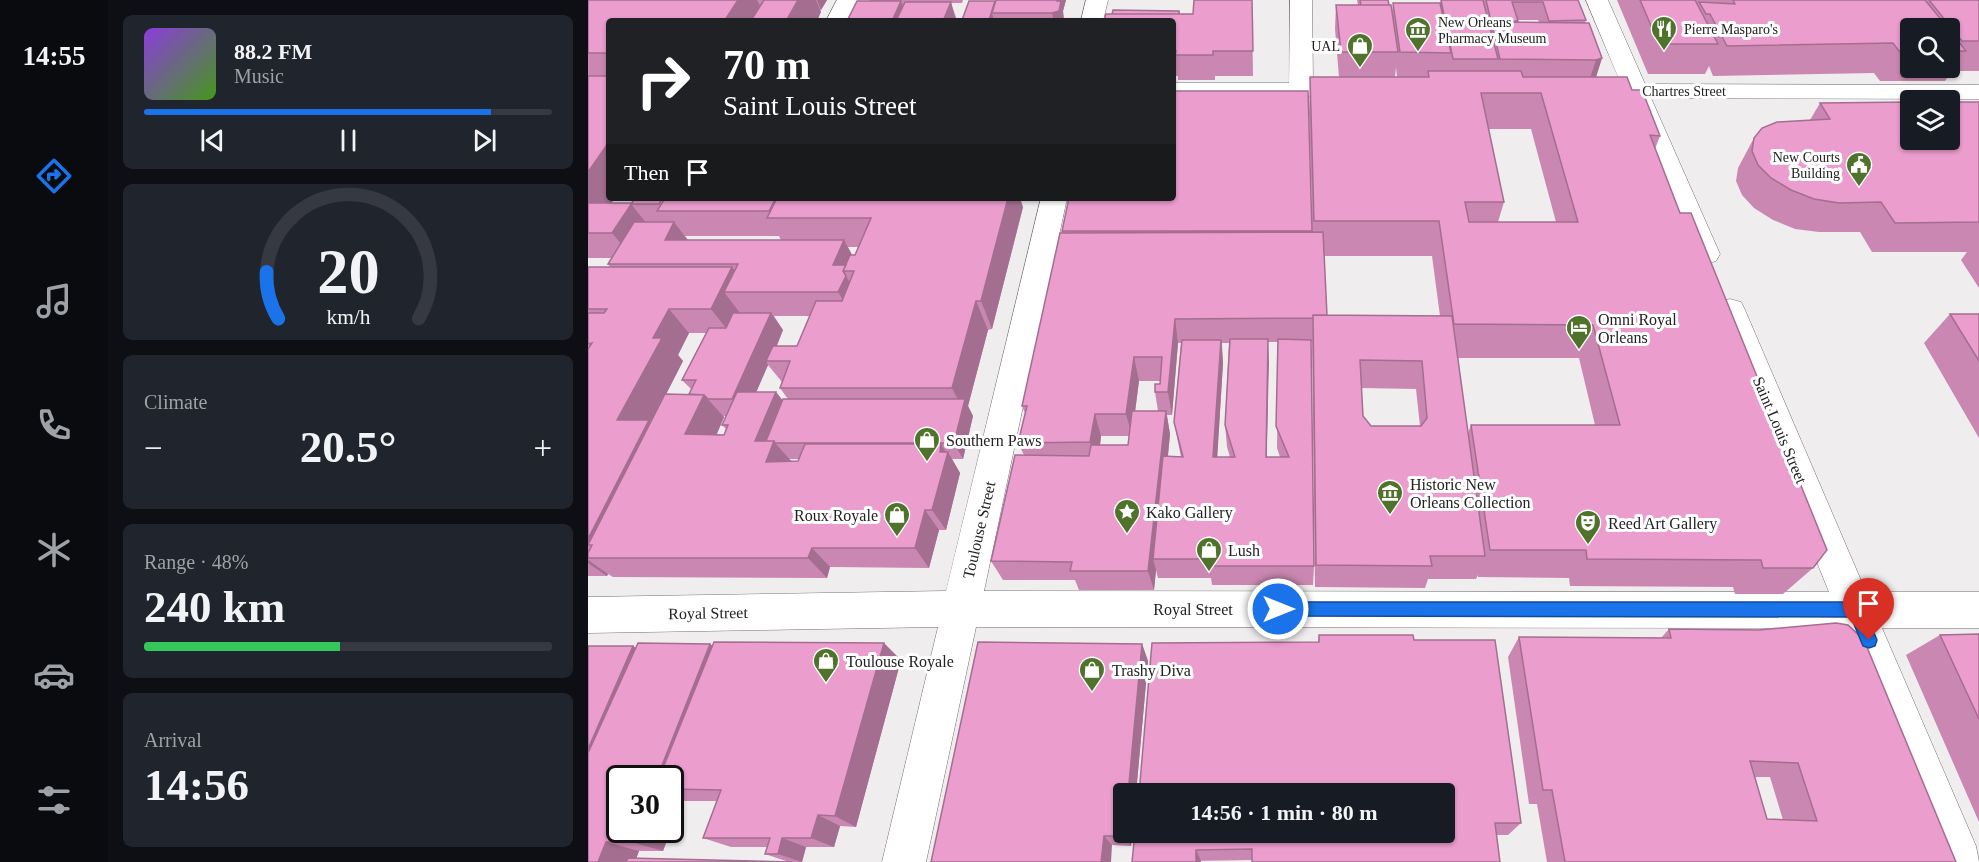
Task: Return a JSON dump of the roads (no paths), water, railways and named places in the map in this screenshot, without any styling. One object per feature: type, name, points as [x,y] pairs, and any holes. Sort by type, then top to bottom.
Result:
[{"type":"street","points":[[839,18],[848,0]]},
{"type":"street","points":[[1093,18],[1097,0]]},
{"type":"street","points":[[1300,0],[1301,90]]},
{"type":"street","name":"Saint Louis Street","points":[[1597,0],[1856,610],[1960,862]]},
{"type":"street","points":[[1176,90],[1383,91]]},
{"type":"street","name":"Chartres Street","points":[[1594,91],[1979,92]]},
{"type":"street","name":"Toulouse Street","points":[[904,862],[1053,201]]},
{"type":"street","name":"Royal Street","points":[[588,615],[962,609],[1979,610]]},
{"type":"place","name":"Pierre Masparo's","points":[[1664,52]]},
{"type":"place","name":"New Orleans Pharmacy Museum","points":[[1418,53]]},
{"type":"place","name":"UAL","points":[[1360,69]]},
{"type":"place","name":"New Courts Building","points":[[1859,188]]},
{"type":"place","name":"Omni Royal Orleans","points":[[1579,351]]},
{"type":"place","name":"Southern Paws","points":[[927,463]]},
{"type":"place","name":"Historic New Orleans Collection","points":[[1390,516]]},
{"type":"place","name":"Kako Gallery","points":[[1127,535]]},
{"type":"place","name":"Roux Royale","points":[[897,538]]},
{"type":"place","name":"Reed Art Gallery","points":[[1588,546]]},
{"type":"place","name":"Lush","points":[[1209,573]]},
{"type":"place","name":"Toulouse Royale","points":[[826,684]]},
{"type":"place","name":"Trashy Diva","points":[[1092,693]]}]
